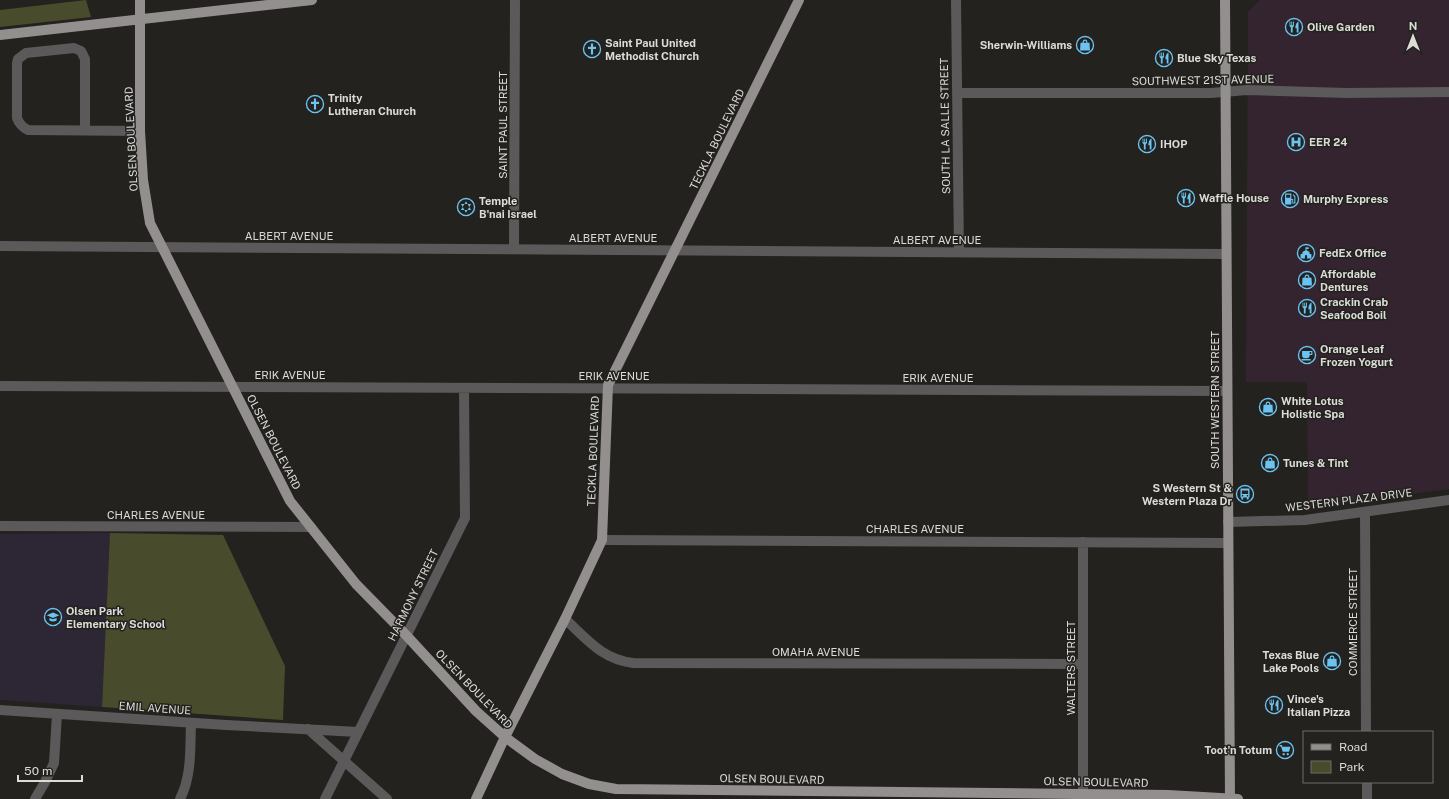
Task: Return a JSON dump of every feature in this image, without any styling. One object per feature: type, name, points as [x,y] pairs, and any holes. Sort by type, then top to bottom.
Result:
[{"type":"main road","points":[[0,35],[312,0]]},
{"type":"main road","name":"TECKLA BOULEVARD","points":[[476,799],[504,737],[565,619],[602,540],[607,388],[799,0]]},
{"type":"main road","name":"SOUTH WESTERN STREET","points":[[1225,0],[1230,799]]},
{"type":"main road","name":"OLSEN BOULEVARD","points":[[140,2],[140,131],[143,180],[150,223],[290,501],[356,584],[406,635],[476,711],[504,737],[562,774],[589,784],[616,789],[834,795],[1168,795],[1238,799]]},
{"type":"street","name":"SAINT PAUL STREET","points":[[514,249],[515,0]]},
{"type":"street","name":"SOUTH LA SALLE STREET","points":[[956,0],[959,252]]},
{"type":"street","points":[[85,130],[85,59],[81,51],[74,48],[26,53],[21,56],[17,63],[17,118],[20,125],[28,130],[140,131]]},
{"type":"street","name":"SOUTHWEST 21ST AVENUE","points":[[957,93],[1211,93],[1247,90],[1347,93],[1449,92]]},
{"type":"street","name":"ALBERT AVENUE","points":[[0,246],[1226,254]]},
{"type":"street","name":"ERIK AVENUE","points":[[0,386],[1227,391]]},
{"type":"street","name":"HARMONY STREET","points":[[325,799],[465,518],[464,388]]},
{"type":"street","name":"WESTERN PLAZA DRIVE","points":[[1228,522],[1305,520],[1449,500]]},
{"type":"street","name":"COMMERCE STREET","points":[[1365,512],[1366,731]]},
{"type":"street","name":"CHARLES AVENUE","points":[[0,526],[311,527]]},
{"type":"street","name":"CHARLES AVENUE","points":[[602,540],[1228,543]]},
{"type":"street","name":"WALTERS STREET","points":[[1083,542],[1083,794]]},
{"type":"street","name":"OMAHA AVENUE","points":[[565,619],[601,652],[619,661],[633,663],[1082,664]]},
{"type":"street","name":"EMIL AVENUE","points":[[0,710],[191,723],[358,732]]},
{"type":"street","points":[[35,799],[54,763],[57,714]]},
{"type":"street","points":[[180,799],[184,793],[189,773],[191,723]]},
{"type":"street","points":[[308,729],[343,762],[387,799]]},
{"type":"street","points":[[1367,783],[1367,799]]},
{"type":"shaded area","points":[[1260,0],[1449,0],[1449,489],[1308,507],[1307,382],[1246,382],[1248,12]]},
{"type":"shaded area","name":"Olsen Park Elementary School","points":[[110,533],[102,707],[0,700],[0,534]]},
{"type":"green space","points":[[86,0],[91,17],[0,27],[0,10]]},
{"type":"green space","points":[[110,533],[223,535],[285,666],[283,720],[102,707]]},
{"type":"place","name":"Olive Garden","points":[[1294,27]]},
{"type":"place","name":"Sherwin-Williams","points":[[1085,45]]},
{"type":"place","name":"Saint Paul United Methodist Church","points":[[592,49]]},
{"type":"place","name":"Blue Sky Texas","points":[[1164,58]]},
{"type":"place","name":"Trinity Lutheran Church","points":[[315,104]]},
{"type":"place","name":"EER 24","points":[[1296,142]]},
{"type":"place","name":"IHOP","points":[[1147,144]]},
{"type":"place","name":"Waffle House","points":[[1186,198]]},
{"type":"place","name":"Murphy Express","points":[[1290,199]]},
{"type":"place","name":"Temple B'nai Israel","points":[[466,207]]},
{"type":"place","name":"FedEx Office","points":[[1306,253]]},
{"type":"place","name":"Affordable Dentures","points":[[1307,280]]},
{"type":"place","name":"Crackin Crab Seafood Boil","points":[[1307,308]]},
{"type":"place","name":"Orange Leaf Frozen Yogurt","points":[[1307,355]]},
{"type":"place","name":"White Lotus Holistic Spa","points":[[1268,407]]},
{"type":"place","name":"Tunes & Tint","points":[[1270,463]]},
{"type":"place","name":"S Western St & Western Plaza Dr","points":[[1245,494]]},
{"type":"place","name":"Olsen Park Elementary School","points":[[53,617]]},
{"type":"place","name":"Texas Blue Lake Pools","points":[[1332,661]]},
{"type":"place","name":"Vince's Italian Pizza","points":[[1274,705]]},
{"type":"place","name":"Toot'n Totum","points":[[1285,750]]}]
